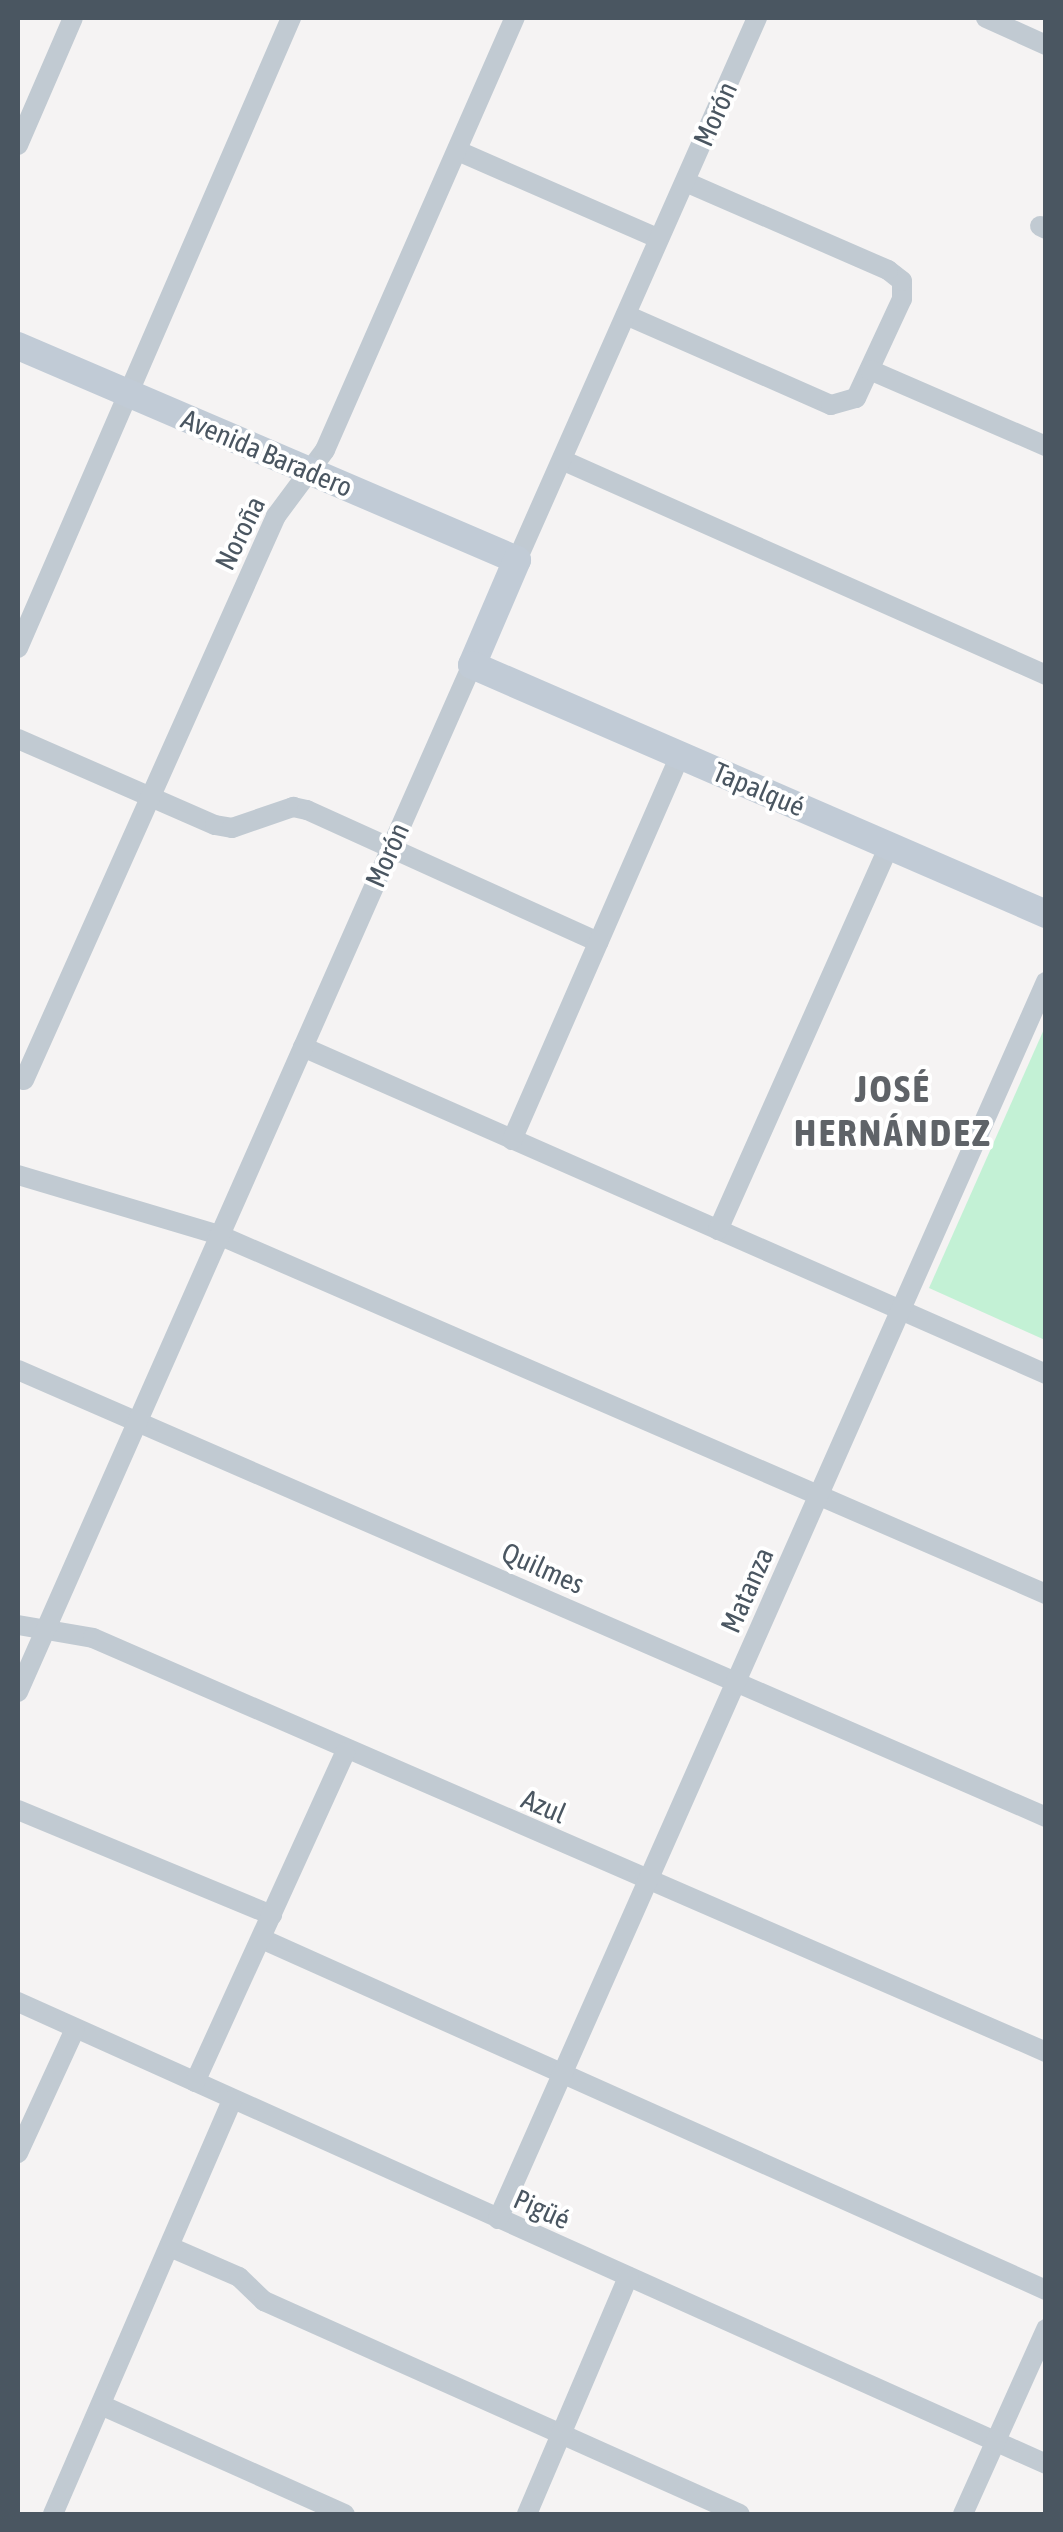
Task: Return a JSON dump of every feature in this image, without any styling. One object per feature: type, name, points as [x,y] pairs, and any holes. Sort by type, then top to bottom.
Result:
[{"type":"main road","name":"Avenida Baradero","points":[[18,346],[517,560]]},
{"type":"main road","name":"Morón","points":[[472,665],[517,560]]},
{"type":"main road","name":"Tapalqué","points":[[472,665],[1046,914]]},
{"type":"street","points":[[18,145],[73,18]]},
{"type":"street","points":[[18,648],[292,18]]},
{"type":"street","name":"Noroña","points":[[24,1080],[276,516],[313,472],[516,18]]},
{"type":"street","name":"Morón","points":[[517,560],[757,18]]},
{"type":"street","points":[[986,18],[1046,45]]},
{"type":"street","points":[[458,150],[659,239]]},
{"type":"street","points":[[626,315],[831,405],[856,398],[870,370],[902,298],[902,282],[686,182]]},
{"type":"street","points":[[870,370],[1046,446]]},
{"type":"street","points":[[562,460],[1046,675]]},
{"type":"street","name":"Morón","points":[[18,1692],[472,665]]},
{"type":"street","points":[[18,739],[232,828],[293,807],[390,846],[598,942]]},
{"type":"street","points":[[512,1140],[680,756]]},
{"type":"street","points":[[718,1230],[888,846]]},
{"type":"street","name":"Matanza","points":[[498,2219],[1046,982]]},
{"type":"street","points":[[303,1048],[1046,1374]]},
{"type":"street","points":[[18,1175],[219,1234],[1046,1594]]},
{"type":"street","name":"Quilmes","points":[[18,1370],[1046,1817]]},
{"type":"street","name":"Azul","points":[[18,1625],[92,1638],[345,1753],[649,1879],[1046,2052]]},
{"type":"street","points":[[195,2082],[345,1753]]},
{"type":"street","points":[[18,1810],[272,1916]]},
{"type":"street","points":[[262,1939],[1046,2290]]},
{"type":"street","name":"Pigüé","points":[[18,2002],[1046,2464]]},
{"type":"street","points":[[18,2153],[75,2028]]},
{"type":"street","points":[[53,2514],[232,2100]]},
{"type":"street","points":[[170,2247],[239,2278],[264,2301],[740,2514]]},
{"type":"street","points":[[527,2514],[628,2277]]},
{"type":"street","points":[[962,2514],[1046,2329]]},
{"type":"street","points":[[101,2405],[300,2506],[346,2514]]},
{"type":"green space","points":[[1045,1027],[1045,1340],[929,1288]]},
{"type":"district","name":"JOSÉ HERNÁNDEZ","points":[[893,1111]]}]
